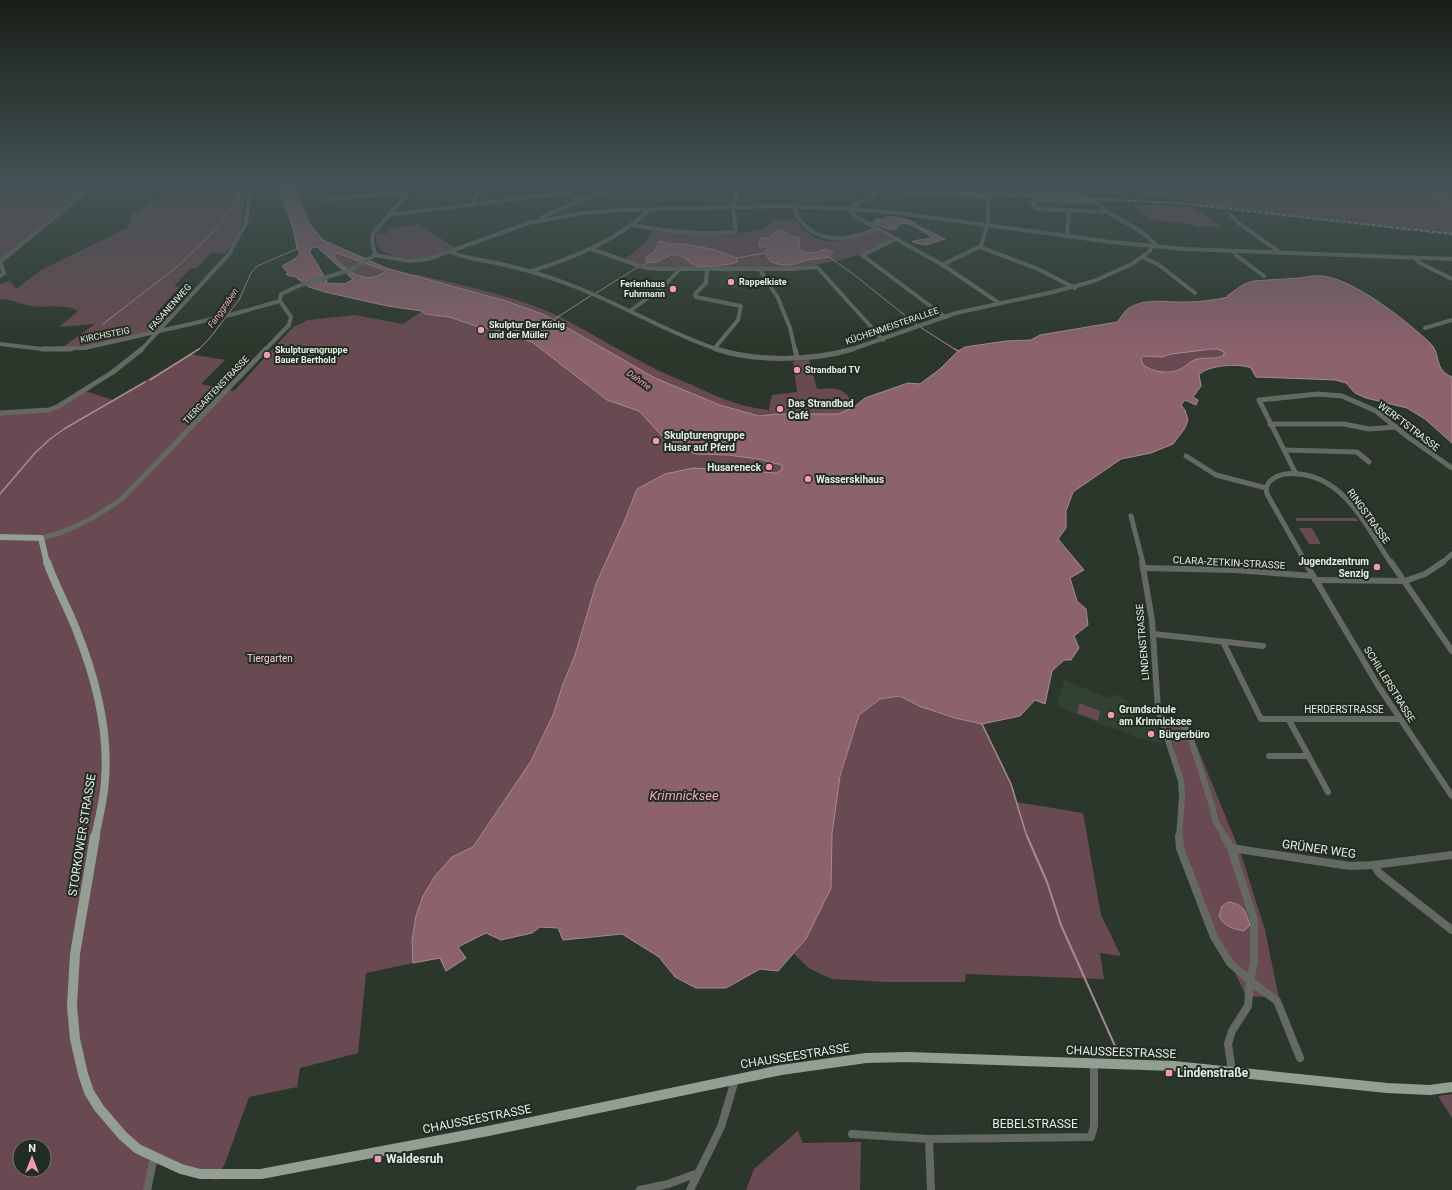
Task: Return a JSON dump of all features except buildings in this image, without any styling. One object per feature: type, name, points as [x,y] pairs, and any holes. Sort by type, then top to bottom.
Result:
[{"type":"main road","points":[[0,537],[41,538]]},
{"type":"main road","name":"STORKOWER STRASSE","points":[[41,538],[44,553],[90,665],[100,709],[106,766],[103,801],[75,954],[72,1006],[75,1039],[83,1074],[90,1092],[99,1108],[123,1136],[138,1149],[154,1157]]},
{"type":"main road","name":"CHAUSSEESTRASSE","points":[[154,1157],[181,1169],[200,1174],[261,1174],[488,1131],[780,1070],[866,1058],[908,1057],[1174,1066],[1387,1088],[1430,1090],[1452,1087]]},
{"type":"street","points":[[0,276],[4,273],[0,262],[27,240]]},
{"type":"street","name":"FASANENWEG","points":[[0,413],[42,410],[57,407],[113,372],[139,352],[160,331],[229,254],[238,240]]},
{"type":"street","points":[[372,240],[372,245],[376,252],[375,255]]},
{"type":"street","points":[[280,301],[279,297],[284,292],[311,281],[348,271],[375,255],[410,261],[420,260],[451,252],[484,240]]},
{"type":"street","points":[[532,272],[611,240]]},
{"type":"street","points":[[944,317],[862,255],[894,240],[942,265],[979,288],[999,303]]},
{"type":"street","points":[[942,265],[980,247],[983,240]]},
{"type":"street","points":[[1097,240],[1164,248],[1234,252],[1452,259]]},
{"type":"street","points":[[1151,240],[1158,247]]},
{"type":"street","points":[[1262,240],[1281,253]]},
{"type":"street","name":"KÜCHENMEISTERALLEE","points":[[451,252],[532,272],[595,294],[679,335],[714,349],[744,356],[797,358],[823,356],[842,352],[883,340],[944,317],[999,303],[1075,288],[1112,275],[1143,257],[1150,251],[1151,246]]},
{"type":"street","points":[[980,247],[1038,269],[1075,288]]},
{"type":"street","points":[[591,249],[646,268],[679,270],[792,270],[817,267],[883,340]]},
{"type":"street","points":[[1234,252],[1264,276]]},
{"type":"street","points":[[1143,257],[1159,264],[1195,293]]},
{"type":"street","points":[[1412,257],[1420,263],[1452,279]]},
{"type":"street","points":[[630,311],[664,286],[679,270]]},
{"type":"street","points":[[707,270],[706,283],[695,294],[696,297],[741,306],[738,320],[714,349]]},
{"type":"street","points":[[760,270],[778,298],[790,328],[797,358]]},
{"type":"street","name":"KIRCHSTEIG","points":[[2,345],[36,349],[68,350],[99,345],[230,315],[280,301]]},
{"type":"street","name":"TIERGARTENSTRASSE","points":[[41,538],[67,530],[101,513],[123,499],[290,326],[291,317],[280,301]]},
{"type":"street","points":[[1425,328],[1452,320]]},
{"type":"street","name":"WERFTSTRASSE","points":[[1270,424],[1259,400],[1318,394],[1342,396],[1376,411],[1408,437],[1452,468]]},
{"type":"street","points":[[1296,474],[1285,450],[1270,424],[1344,424],[1369,429],[1396,427]]},
{"type":"street","points":[[1285,450],[1357,452],[1369,462]]},
{"type":"street","points":[[1186,456],[1216,475],[1266,488],[1268,498],[1314,578]]},
{"type":"street","name":"RINGSTRASSE","points":[[1266,488],[1270,480],[1275,477],[1296,474],[1323,481],[1342,494],[1405,581],[1452,651]]},
{"type":"street","name":"LINDENSTRASSE","points":[[1131,516],[1143,568],[1154,634],[1160,720],[1176,759],[1182,782],[1177,833],[1182,855],[1214,937],[1230,962],[1254,984],[1277,1001],[1300,1058]]},
{"type":"street","points":[[1405,581],[1416,579],[1432,571],[1452,554]]},
{"type":"street","name":"CLARA-ZETKIN-STRASSE","points":[[1143,568],[1235,570],[1314,578],[1405,581]]},
{"type":"street","name":"SCHILLERSTRASSE","points":[[1314,578],[1399,719],[1452,796]]},
{"type":"street","points":[[1154,634],[1263,646]]},
{"type":"street","name":"HERDERSTRASSE","points":[[1223,642],[1261,719],[1399,719]]},
{"type":"street","points":[[1160,720],[1168,719],[1177,721],[1185,727],[1213,809],[1215,820],[1231,848],[1254,920],[1254,962],[1250,980],[1248,1006],[1232,1031],[1228,1044],[1232,1071]]},
{"type":"street","points":[[1289,720],[1328,792]]},
{"type":"street","points":[[1269,756],[1308,756]]},
{"type":"street","name":"GRÜNER WEG","points":[[1231,848],[1350,866],[1374,865],[1452,855]]},
{"type":"street","points":[[1374,865],[1380,873],[1452,930]]},
{"type":"street","name":"BEBELSTRASSE","points":[[852,1134],[930,1139],[1091,1137],[1094,1126],[1094,1064]]},
{"type":"street","points":[[690,1190],[721,1127],[735,1080]]},
{"type":"street","points":[[930,1139],[931,1190]]},
{"type":"street","points":[[147,1190],[154,1157]]},
{"type":"street","points":[[640,1190],[668,1184],[698,1173]]},
{"type":"shaded area","name":"Rappelkiste","points":[[720,271],[739,271],[739,278],[742,278],[742,290],[720,286]]},
{"type":"shaded area","name":"Grundschule am Krimnicksee","points":[[1064,680],[1110,699],[1118,694],[1153,725],[1163,744],[1137,738],[1126,732],[1103,725],[1057,706]]},
{"type":"green space","points":[[0,240],[26,240],[0,260]]},
{"type":"green space","points":[[103,240],[235,240],[225,254],[211,253],[197,268],[191,268],[174,286],[180,287],[156,313],[174,314],[159,330],[93,345],[60,349],[95,324],[59,327],[78,311],[61,306],[31,306],[0,299],[0,284],[10,281],[16,289],[41,270]]},
{"type":"green space","points":[[376,240],[442,240],[455,248],[425,258],[410,258],[392,255],[385,252],[379,248]]},
{"type":"green space","points":[[647,240],[763,240],[765,247],[769,250],[767,252],[791,265],[807,260],[829,257],[815,253],[807,253],[798,247],[800,242],[798,240],[833,241],[846,240],[892,240],[861,254],[841,260],[796,268],[650,268],[625,259],[645,243]],"holes":[[[665,241],[670,244],[683,244],[712,249],[736,257],[716,264],[700,266],[694,265],[690,261],[678,256],[665,258],[661,261],[647,256]]]},
{"type":"green space","points":[[337,253],[363,261],[386,271],[380,277],[373,279],[365,278],[350,271],[343,265],[333,254]]},
{"type":"green space","points":[[415,274],[524,302],[558,316],[662,372],[728,400],[758,409],[768,410],[768,414],[772,395],[797,392],[793,361],[809,360],[817,389],[840,390],[844,392],[851,400],[854,407],[838,414],[829,415],[779,414],[759,416],[721,405],[655,378],[545,315],[506,301],[413,276]]},
{"type":"green space","name":"Tiergarten","points":[[422,311],[425,314],[449,317],[532,342],[607,400],[639,411],[660,434],[704,455],[728,455],[758,459],[782,465],[783,470],[776,473],[765,473],[725,470],[632,500],[596,584],[575,655],[563,684],[553,715],[531,761],[473,848],[452,857],[435,876],[423,896],[412,941],[413,963],[366,973],[358,1053],[300,1068],[297,1087],[249,1097],[224,1166],[217,1180],[199,1176],[155,1156],[147,1190],[0,1190],[0,414],[54,411],[85,391],[113,400],[190,354],[225,360],[201,384],[234,391],[293,327],[308,320],[355,315],[403,324]]},
{"type":"green space","points":[[1218,349],[1224,352],[1224,354],[1214,358],[1197,359],[1176,371],[1161,372],[1142,365],[1141,359],[1143,356],[1167,356],[1171,354]]},
{"type":"green space","points":[[1296,518],[1356,518],[1358,521],[1297,521]]},
{"type":"green space","points":[[1299,528],[1312,528],[1321,544],[1309,544]]},
{"type":"green space","points":[[901,696],[930,710],[982,724],[1011,784],[1017,802],[1083,813],[1101,915],[1121,956],[1100,953],[1104,979],[966,974],[965,982],[885,982],[832,979],[810,969],[794,954],[806,939],[832,834],[839,781],[859,715],[880,699]]},
{"type":"green space","points":[[1080,703],[1100,711],[1098,721],[1077,713]]},
{"type":"green space","points":[[1167,722],[1185,730],[1193,737],[1241,854],[1265,930],[1279,998],[1246,996],[1220,941],[1182,849],[1183,783]]},
{"type":"green space","points":[[1452,1094],[1452,1118],[1438,1096]]},
{"type":"green space","points":[[798,1131],[803,1143],[861,1142],[860,1190],[746,1190],[754,1169]]},
{"type":"water","name":"Krimnicksee","points":[[295,240],[323,240],[386,268],[506,301],[545,315],[655,378],[720,405],[759,416],[779,414],[838,414],[854,407],[865,398],[908,383],[920,384],[940,369],[958,351],[965,347],[1006,341],[1031,340],[1040,335],[1117,322],[1127,309],[1143,303],[1158,301],[1192,302],[1228,297],[1227,296],[1244,284],[1253,281],[1323,276],[1336,279],[1365,293],[1408,324],[1434,348],[1442,370],[1452,377],[1452,443],[1425,419],[1407,408],[1366,398],[1355,393],[1346,383],[1336,380],[1256,377],[1251,368],[1246,366],[1231,365],[1216,367],[1203,372],[1199,375],[1201,386],[1193,397],[1198,400],[1196,405],[1185,400],[1181,405],[1185,410],[1188,420],[1185,428],[1173,444],[1151,453],[1121,459],[1073,492],[1066,511],[1066,528],[1058,539],[1084,570],[1070,578],[1077,601],[1086,609],[1088,625],[1074,636],[1079,648],[1071,660],[1064,660],[1052,671],[1045,704],[1035,700],[1020,716],[982,724],[955,718],[919,706],[900,696],[880,699],[859,715],[840,776],[832,834],[831,888],[806,939],[778,971],[760,969],[726,988],[696,988],[675,977],[659,957],[622,934],[563,940],[558,928],[540,927],[532,933],[501,940],[486,933],[458,947],[466,958],[446,971],[440,958],[413,963],[412,941],[416,916],[423,896],[435,876],[452,857],[473,847],[531,761],[553,715],[563,684],[575,655],[596,584],[637,489],[665,474],[693,468],[776,473],[782,470],[782,465],[758,459],[728,455],[696,454],[678,448],[660,434],[639,411],[607,400],[532,342],[449,317],[425,314],[422,311],[387,306],[309,287],[294,276],[289,276],[286,274],[288,273],[282,266],[298,257],[300,253]],"holes":[[[317,247],[353,279],[345,284],[326,283],[327,281],[310,252],[311,248]],[[337,253],[384,270],[385,272],[370,278],[356,275],[338,261],[333,255]],[[1218,349],[1224,352],[1224,355],[1221,357],[1197,359],[1181,369],[1171,372],[1161,372],[1151,369],[1143,365],[1141,359],[1143,356],[1162,357],[1171,354]]]},
{"type":"water","points":[[760,240],[799,240],[800,244],[798,247],[805,252],[812,253],[826,249],[833,253],[829,257],[807,260],[791,265],[783,265],[771,262],[765,253],[768,249],[759,246]]},
{"type":"water","points":[[943,240],[926,245],[912,242]]},
{"type":"water","points":[[662,241],[670,244],[683,244],[712,249],[737,258],[737,262],[703,267],[694,265],[678,255],[671,256],[654,263],[646,260],[647,256],[654,252],[659,242]]},
{"type":"water","points":[[1228,902],[1241,906],[1245,912],[1250,925],[1244,931],[1229,926],[1223,922],[1219,916],[1222,906]]},
{"type":"waterway","points":[[103,324],[178,266],[205,240]]},
{"type":"waterway","name":"Fanggraben","points":[[228,314],[239,300],[251,273],[257,266],[299,248]]},
{"type":"waterway","points":[[737,258],[765,253]]},
{"type":"waterway","points":[[829,257],[852,273],[917,325]]},
{"type":"waterway","points":[[642,266],[649,262]]},
{"type":"waterway","points":[[596,293],[638,267]]},
{"type":"waterway","points":[[553,320],[592,295]]},
{"type":"waterway","name":"Fanggraben","points":[[199,349],[226,317]]},
{"type":"waterway","points":[[920,327],[956,350]]},
{"type":"waterway","name":"Fanggraben","points":[[150,380],[199,349]]},
{"type":"waterway","name":"Fanggraben","points":[[0,494],[35,453],[50,439],[64,429],[145,382]]},
{"type":"waterway","points":[[982,724],[1011,784],[1027,837]]},
{"type":"waterway","points":[[1027,836],[1047,882],[1061,925],[1115,1046]]},
{"type":"place","name":"Rappelkiste","points":[[731,282]]},
{"type":"place","name":"Ferienhaus Fuhrmann","points":[[673,289]]},
{"type":"place","name":"Skulptur Der König und der Müller","points":[[481,330]]},
{"type":"place","name":"Skulpturengruppe Bauer Berthold","points":[[267,355]]},
{"type":"place","name":"Strandbad TV","points":[[797,370]]},
{"type":"place","name":"Das Strandbad Café","points":[[780,409]]},
{"type":"place","name":"Skulpturengruppe Husar auf Pferd","points":[[656,441]]},
{"type":"place","name":"Husareneck","points":[[769,467]]},
{"type":"place","name":"Wasserskihaus","points":[[808,479]]},
{"type":"place","name":"Jugendzentrum Senzig","points":[[1377,567]]},
{"type":"place","name":"Grundschule am Krimnicksee","points":[[1111,715]]},
{"type":"place","name":"Bürgerbüro","points":[[1151,734]]},
{"type":"place","name":"Lindenstraße","points":[[1169,1073]]},
{"type":"place","name":"Waldesruh","points":[[378,1159]]},
{"type":"water label","name":"Dahme","points":[[639,380]]}]
